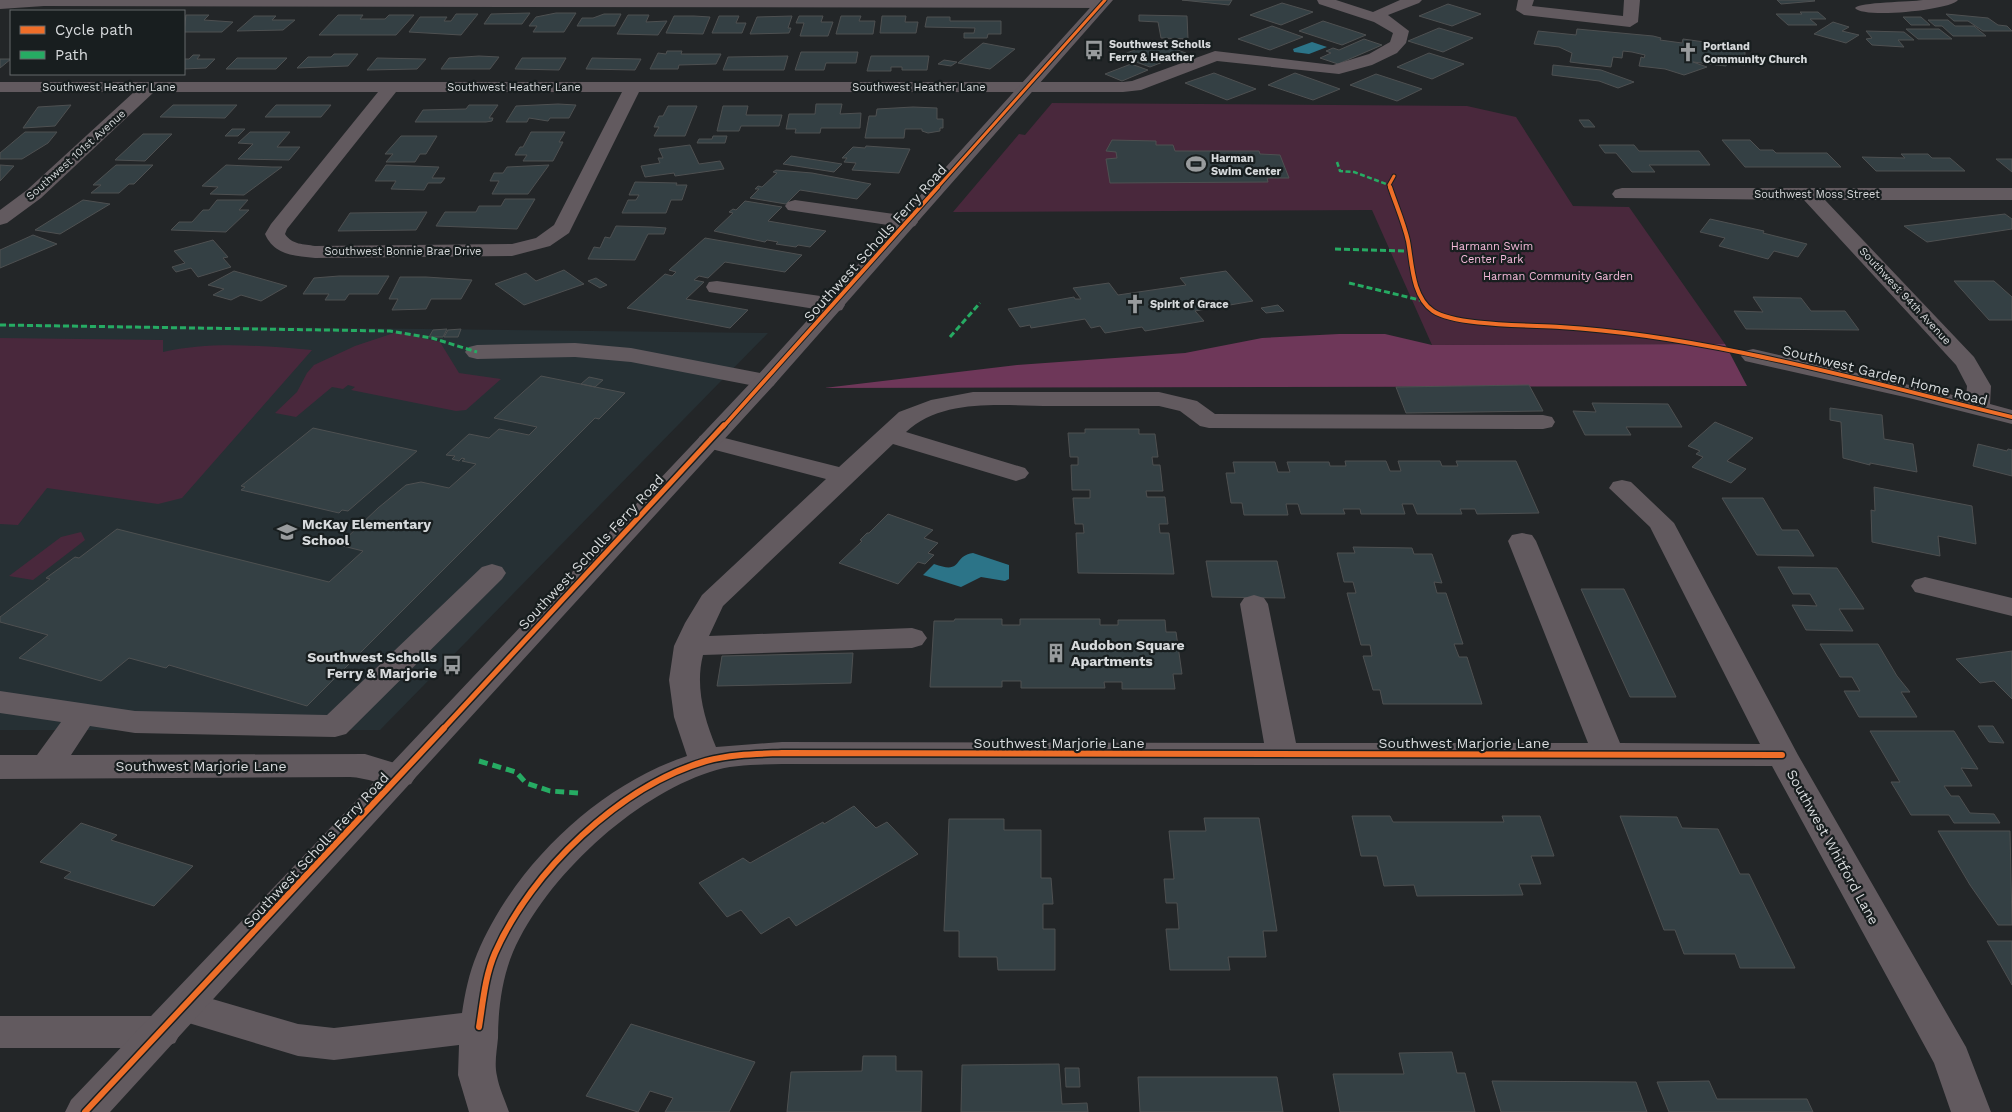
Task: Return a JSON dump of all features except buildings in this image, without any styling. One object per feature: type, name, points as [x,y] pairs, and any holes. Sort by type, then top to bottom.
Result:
[{"type":"street","points":[[1324,1],[1380,19],[1380,13],[1414,0]]},
{"type":"street","points":[[1526,0],[1524,10],[1630,22],[1632,0]]},
{"type":"street","points":[[1859,4],[1903,8],[1950,0]]},
{"type":"street","points":[[0,4],[44,1],[1103,2]]},
{"type":"street","name":"Southwest Scholls Ferry Road","points":[[85,1112],[400,776],[765,381],[1103,2]]},
{"type":"street","points":[[1859,4],[1880,22]]},
{"type":"street","name":"Southwest Heather Lane","points":[[0,87],[1135,86],[1214,56],[1333,70],[1348,68],[1395,47],[1400,40],[1401,31],[1380,19]]},
{"type":"street","name":"Southwest 101st Avenue","points":[[0,219],[34,194],[150,87]]},
{"type":"street","name":"Southwest Bonnie Brae Drive","points":[[391,87],[278,228],[275,234],[281,244],[290,248],[315,252],[496,251],[526,248],[543,242],[562,229],[633,87]]},
{"type":"street","name":"Southwest Moss Street","points":[[1622,194],[2012,194]]},
{"type":"street","name":"Southwest 94th Avenue","points":[[1809,194],[1966,362],[1979,386],[1978,409]]},
{"type":"street","points":[[795,206],[908,222]]},
{"type":"street","points":[[717,287],[834,305]]},
{"type":"street","points":[[477,352],[575,350],[631,355],[765,381]]},
{"type":"street","name":"Southwest Garden Home Road","points":[[1753,356],[2012,417]]},
{"type":"street","points":[[705,761],[689,720],[685,701],[685,680],[689,646],[700,620],[712,601],[888,434],[917,412],[952,402],[973,399],[1159,399],[1188,406],[1209,421],[1543,422]]},
{"type":"street","points":[[888,434],[1016,473]]},
{"type":"street","points":[[709,441],[843,476]]},
{"type":"street","name":"Southwest Whitford Lane","points":[[1622,488],[1661,523],[1782,755],[1952,1060],[1970,1112]]},
{"type":"street","points":[[1522,541],[1609,755]]},
{"type":"street","points":[[313,766],[336,726],[492,573]]},
{"type":"street","points":[[1925,586],[2012,607]]},
{"type":"street","points":[[1254,604],[1282,754]]},
{"type":"street","points":[[689,646],[912,638]]},
{"type":"street","points":[[0,702],[135,722],[336,726]]},
{"type":"street","points":[[47,766],[82,714]]},
{"type":"street","name":"Southwest Marjorie Lane","points":[[479,1027],[486,984],[495,952],[512,920],[539,881],[568,850],[631,797],[681,770],[705,761],[752,754],[782,753],[1782,755]]},
{"type":"street","name":"Southwest Marjorie Lane","points":[[0,766],[365,766],[400,776]]},
{"type":"street","points":[[0,1032],[173,1020],[334,1044],[479,1027],[477,1075],[489,1112]]},
{"type":"shaded area","name":"McKay Elementary School","points":[[0,324],[768,333],[380,730],[0,730]]},
{"type":"shaded area","points":[[1385,334],[1432,345],[1725,344],[1747,386],[824,388],[1017,365],[1185,353],[1262,338]]},
{"type":"green space","name":"Harmann Swim Center Park","points":[[1052,103],[1467,106],[1516,117],[1573,206],[1629,207],[1725,344],[1432,345],[1372,210],[953,212],[1019,134],[1025,135]]},
{"type":"green space","points":[[397,332],[440,342],[459,373],[501,379],[466,410],[456,411],[351,390],[355,387],[348,385],[343,389],[332,387],[296,417],[275,413],[297,392],[307,373],[314,365],[355,346]]},
{"type":"green space","points":[[0,338],[163,340],[163,352],[219,345],[312,350],[182,498],[158,504],[47,488],[18,525],[0,524]]},
{"type":"green space","points":[[81,532],[85,540],[33,580],[9,576],[61,537]]},
{"type":"water","points":[[1312,42],[1327,47],[1309,54],[1294,52],[1293,49]]},
{"type":"water","points":[[973,553],[1009,565],[1009,579],[1005,581],[981,577],[961,587],[923,575],[934,564],[943,567],[954,566],[962,558]]},
{"type":"marked path","points":[[1337,162],[1340,171],[1354,172],[1389,185]]},
{"type":"marked path","points":[[1335,249],[1408,251]]},
{"type":"marked path","points":[[1349,283],[1424,301]]},
{"type":"marked path","points":[[950,337],[980,303]]},
{"type":"marked path","points":[[0,325],[390,331],[432,338],[477,352]]},
{"type":"marked path","points":[[479,761],[516,772],[526,783],[550,791],[578,793]]},
{"type":"cycle path","points":[[85,1112],[368,810],[765,381],[1105,0]]},
{"type":"cycle path","points":[[1394,176],[1389,185],[1408,242],[1415,279],[1428,307],[1439,314],[1470,320],[1643,335],[1782,363],[2012,417]]},
{"type":"cycle path","points":[[479,1027],[487,980],[495,953],[509,925],[529,895],[554,865],[582,836],[613,810],[644,788],[676,771],[715,759],[782,753],[1782,755]]},
{"type":"place","name":"Southwest Scholls Ferry & Heather","points":[[1094,50]]},
{"type":"place","name":"Portland Community Church","points":[[1688,52]]},
{"type":"place","name":"Harman Swim Center","points":[[1196,164]]},
{"type":"place","name":"Spirit of Grace","points":[[1135,304]]},
{"type":"place","name":"McKay Elementary School","points":[[287,532]]},
{"type":"place","name":"Audobon Square Apartments","points":[[1056,653]]},
{"type":"place","name":"Southwest Scholls Ferry & Marjorie","points":[[452,665]]},
{"type":"park label","name":"Harman Community Garden","points":[[1558,276]]}]
